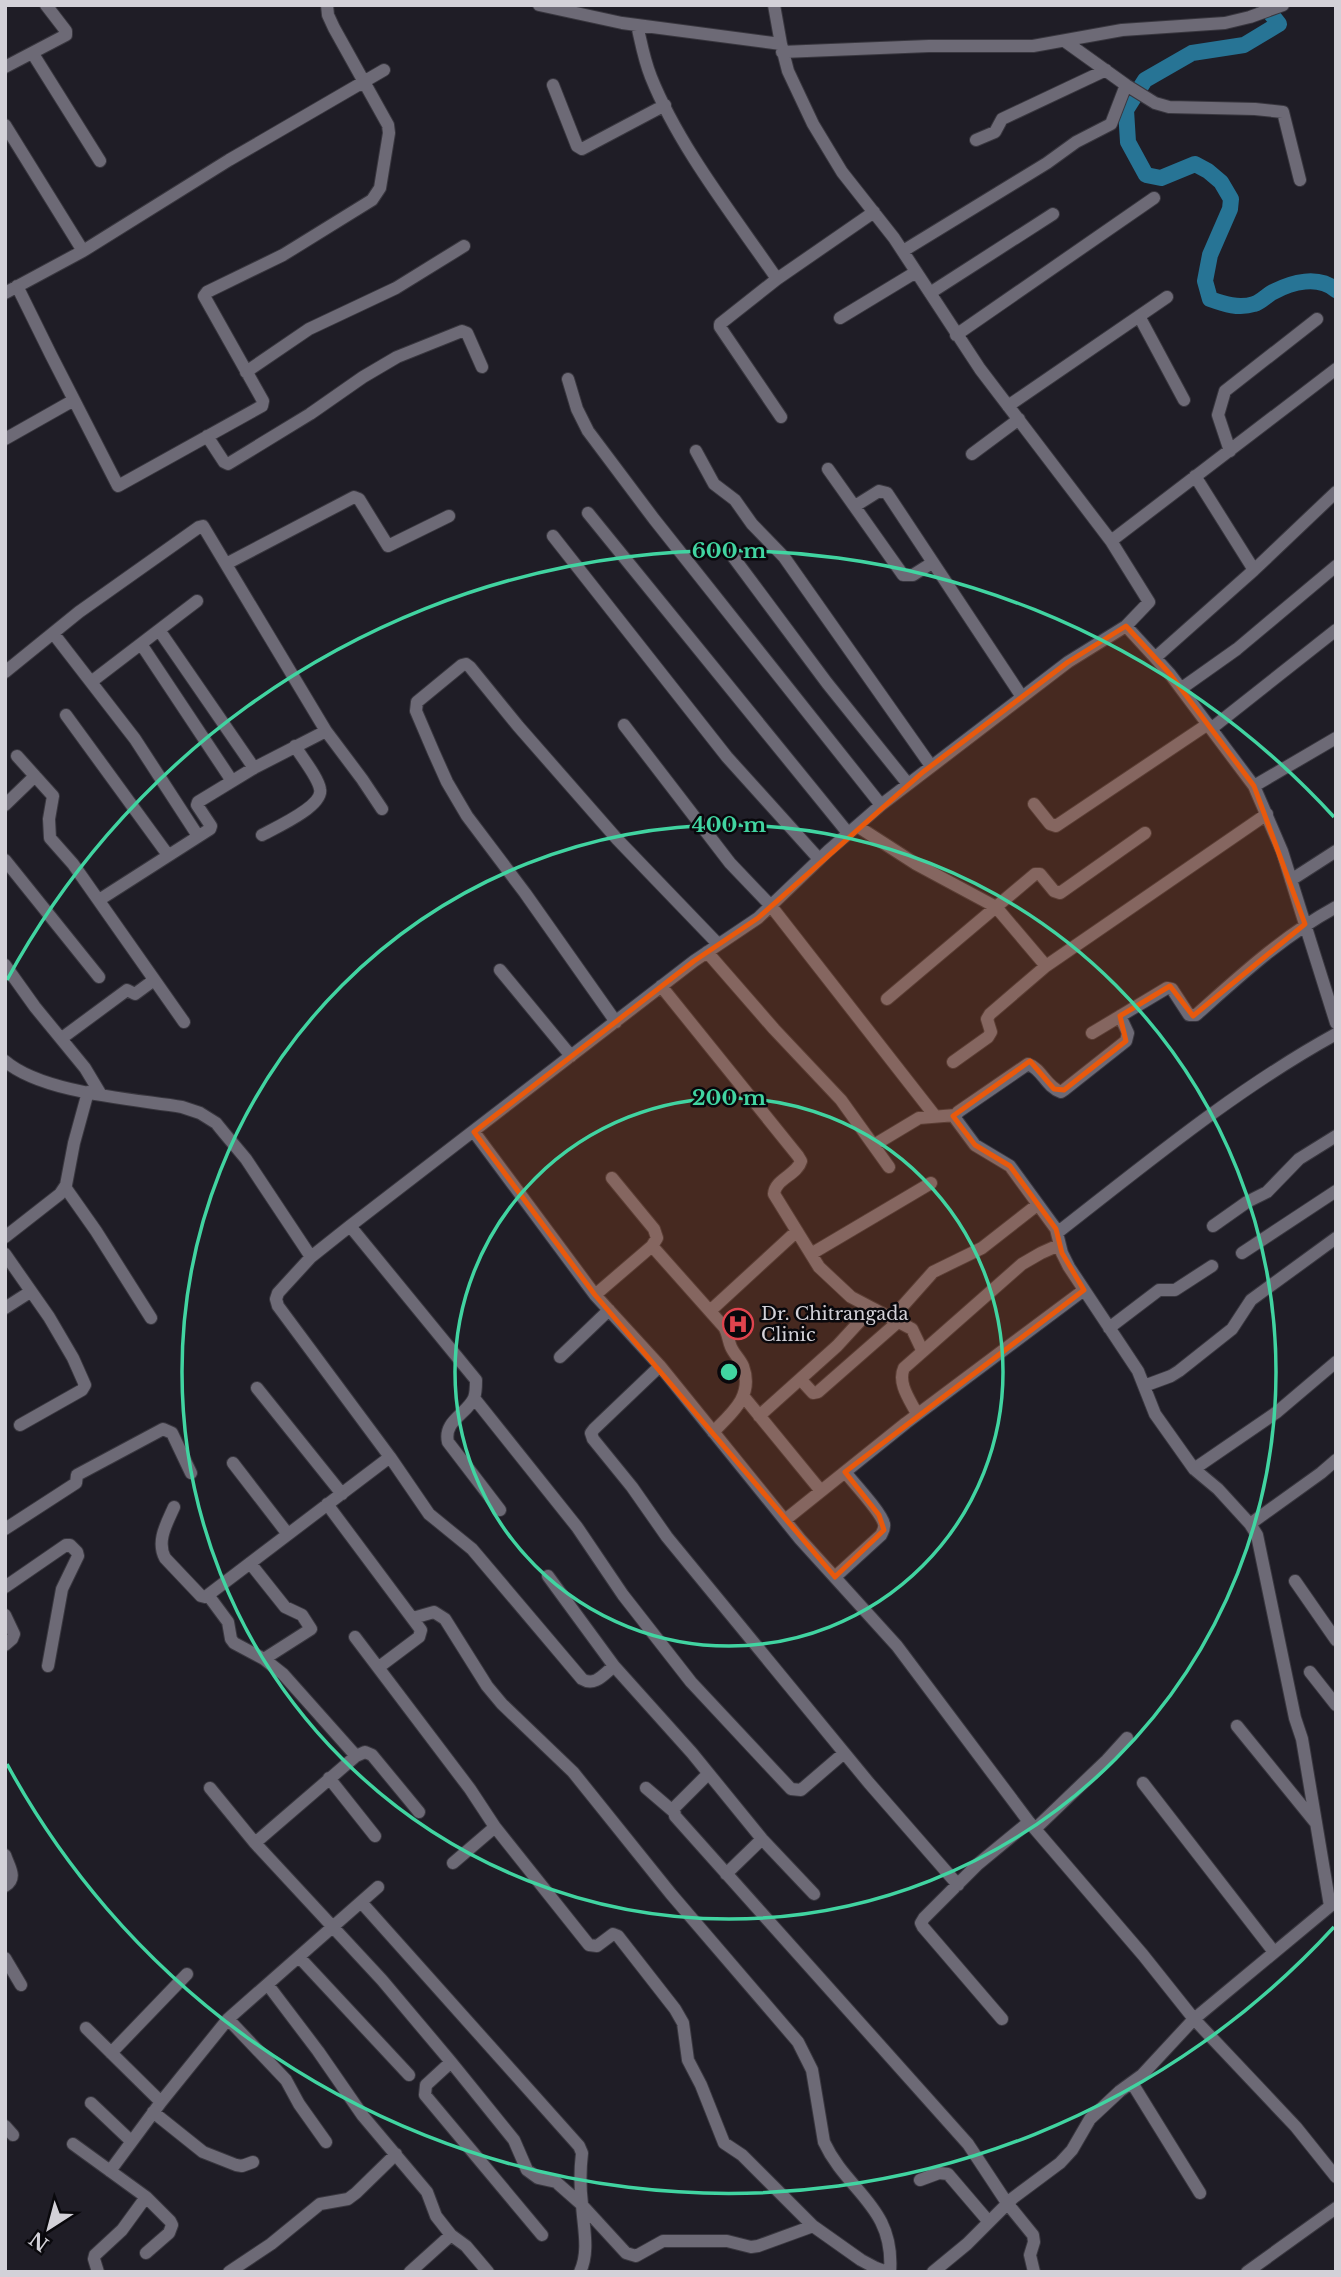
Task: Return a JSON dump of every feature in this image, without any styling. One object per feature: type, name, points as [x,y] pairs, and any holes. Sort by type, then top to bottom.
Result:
[{"type":"street","points":[[5,67],[66,35],[66,31],[46,5]]},
{"type":"street","points":[[17,286],[118,486],[263,404],[204,296],[283,255],[365,206],[377,195],[382,178],[389,129],[328,15],[327,5]]},
{"type":"street","points":[[614,1666],[596,1681],[591,1683],[582,1679],[472,1549],[429,1514],[278,1307],[278,1293],[311,1257],[350,1226],[707,952],[758,918],[819,859],[881,805],[1068,662],[1126,626],[1149,602],[1111,541],[956,335],[903,251],[842,172],[813,124],[788,71],[774,5]]},
{"type":"street","points":[[546,6],[617,22],[782,48],[1033,46],[1122,30],[1225,23],[1281,6]]},
{"type":"street","points":[[637,25],[651,79],[665,105],[707,178],[777,279]]},
{"type":"street","points":[[1066,42],[1155,103],[1169,107],[1283,112],[1300,180]]},
{"type":"street","points":[[33,54],[100,160]]},
{"type":"street","points":[[5,293],[83,251],[229,160],[384,70]]},
{"type":"street","points":[[976,140],[995,132],[1002,119],[1105,70]]},
{"type":"street","points":[[553,85],[577,146],[582,149],[665,105]]},
{"type":"street","points":[[903,251],[1047,163],[1076,142],[1108,127],[1131,87]]},
{"type":"street","points":[[5,125],[83,251]]},
{"type":"street","points":[[956,335],[1154,198]]},
{"type":"street","points":[[781,416],[719,326],[777,279],[874,212]]},
{"type":"street","points":[[930,293],[1053,214]]},
{"type":"street","points":[[246,372],[309,329],[387,293],[464,246]]},
{"type":"street","points":[[840,318],[916,272]]},
{"type":"street","points":[[1008,406],[1167,297]]},
{"type":"street","points":[[1139,316],[1184,400]]},
{"type":"street","points":[[1230,452],[1218,421],[1225,391],[1317,319]]},
{"type":"street","points":[[207,436],[228,464],[397,357],[462,331],[467,332],[482,367]]},
{"type":"street","points":[[1111,541],[1336,369]]},
{"type":"street","points":[[568,379],[588,431],[654,519],[881,805]]},
{"type":"street","points":[[5,439],[74,400]]},
{"type":"street","points":[[972,454],[1019,419]]},
{"type":"street","points":[[696,451],[712,482],[735,500],[752,524],[784,557],[931,766]]},
{"type":"street","points":[[828,469],[903,575],[913,575],[932,563]]},
{"type":"street","points":[[1195,476],[1254,570]]},
{"type":"street","points":[[855,506],[880,491],[887,492],[1022,697]]},
{"type":"street","points":[[1156,657],[1336,492]]},
{"type":"street","points":[[226,564],[354,497],[359,499],[388,546],[449,516]]},
{"type":"street","points":[[588,513],[853,830],[996,907],[1046,966]]},
{"type":"street","points":[[5,672],[79,612],[199,527],[205,527],[326,731],[382,809]]},
{"type":"street","points":[[553,536],[727,757],[819,859]]},
{"type":"street","points":[[731,554],[833,691],[908,784]]},
{"type":"street","points":[[1182,688],[1237,649],[1336,566]]},
{"type":"street","points":[[91,682],[197,601]]},
{"type":"street","points":[[1126,626],[1182,688],[1254,786],[1292,880],[1333,1001],[1336,1023]]},
{"type":"street","points":[[159,630],[254,768]]},
{"type":"street","points":[[1034,804],[1050,824],[1056,826],[1210,726],[1336,630]]},
{"type":"street","points":[[53,633],[135,739],[198,836]]},
{"type":"street","points":[[141,644],[233,781]]},
{"type":"street","points":[[616,1022],[467,816],[447,782],[416,711],[417,702],[461,664],[470,667],[617,839],[719,944]]},
{"type":"street","points":[[66,715],[168,855]]},
{"type":"street","points":[[624,725],[730,863],[771,906],[935,1116]]},
{"type":"street","points":[[99,900],[211,826],[197,803],[254,768],[326,731]]},
{"type":"street","points":[[1254,786],[1336,738]]},
{"type":"street","points":[[262,835],[299,815],[319,800],[320,786],[295,746]]},
{"type":"street","points":[[17,756],[53,796],[49,819],[50,838],[73,864],[184,1023]]},
{"type":"street","points":[[5,805],[35,776]]},
{"type":"street","points":[[953,1062],[988,1037],[991,1032],[987,1019],[990,1014],[1046,966],[1266,814]]},
{"type":"street","points":[[887,999],[1038,873],[1054,891],[1060,893],[1145,833]]},
{"type":"street","points":[[1292,880],[1336,851]]},
{"type":"street","points":[[5,860],[99,977]]},
{"type":"street","points":[[1092,1033],[1170,988],[1189,1015],[1194,1016],[1251,965],[1305,924],[1336,907]]},
{"type":"street","points":[[707,952],[841,1100],[889,1167]]},
{"type":"street","points":[[5,965],[85,1068],[94,1093],[61,1194],[5,1237]]},
{"type":"street","points":[[500,970],[571,1056]]},
{"type":"street","points":[[62,1038],[128,990],[135,994],[154,980]]},
{"type":"street","points":[[662,986],[801,1161],[799,1168],[776,1186],[774,1191],[819,1267],[850,1297],[912,1329],[922,1350]]},
{"type":"street","points":[[874,1146],[919,1118],[956,1115],[1028,1063],[1035,1067],[1054,1089],[1060,1092],[1064,1090],[1126,1041],[1128,1033],[1120,1016]]},
{"type":"street","points":[[917,1414],[901,1374],[922,1350],[1022,1265],[1041,1253],[1248,1088],[1336,1034]]},
{"type":"street","points":[[5,1061],[16,1070],[51,1084],[181,1107],[200,1113],[216,1123],[246,1159],[311,1257]]},
{"type":"street","points":[[933,2272],[967,2244],[1007,2203],[1060,2164],[1072,2150],[1090,2119],[1142,2075],[1194,2019],[1333,1904],[1315,1823],[1302,1739],[1295,1718],[1259,1543],[1250,1524],[1218,1489],[1194,1469],[1155,1414],[1138,1371],[1069,1267],[1058,1239],[1010,1166],[975,1145],[956,1120],[956,1115]]},
{"type":"street","points":[[474,1132],[595,1295],[660,1366],[785,1520],[897,1646],[1032,1826],[1194,2019],[1296,2127],[1336,2177]]},
{"type":"street","points":[[1213,1226],[1247,1202],[1267,1192],[1299,1159],[1336,1136]]},
{"type":"street","points":[[595,1295],[652,1246],[657,1238],[654,1229],[612,1178]]},
{"type":"street","points":[[811,1254],[931,1183]]},
{"type":"street","points":[[65,1187],[82,1209],[151,1318]]},
{"type":"street","points":[[1242,1252],[1336,1191]]},
{"type":"street","points":[[801,1380],[813,1393],[818,1392],[895,1319],[933,1272],[982,1248],[1037,1205]]},
{"type":"street","points":[[350,1226],[476,1380],[474,1398],[450,1426],[448,1442],[500,1510]]},
{"type":"street","points":[[710,1311],[796,1231]]},
{"type":"street","points":[[1144,1386],[1180,1371],[1232,1329],[1251,1300],[1336,1238]]},
{"type":"street","points":[[652,1246],[727,1332],[732,1350],[744,1368],[744,1398],[713,1432]]},
{"type":"street","points":[[5,1254],[48,1317],[73,1358],[85,1385],[82,1390],[20,1425]]},
{"type":"street","points":[[1109,1328],[1159,1290],[1175,1290],[1212,1266]]},
{"type":"street","points":[[785,1520],[917,1414],[1084,1290]]},
{"type":"street","points":[[5,1308],[30,1292]]},
{"type":"street","points":[[759,1416],[837,1346],[871,1309]]},
{"type":"street","points":[[560,1357],[609,1310]]},
{"type":"street","points":[[1194,1469],[1277,1412],[1336,1362]]},
{"type":"street","points":[[660,1366],[594,1429],[593,1439],[632,1487],[667,1537],[910,1833],[958,1885]]},
{"type":"street","points":[[257,1388],[342,1494]]},
{"type":"street","points":[[474,1398],[578,1527],[623,1595],[691,1682],[791,1789],[801,1790],[844,1753]]},
{"type":"street","points":[[744,1398],[821,1491]]},
{"type":"street","points":[[5,1529],[76,1483],[77,1475],[163,1429],[172,1433],[191,1473]]},
{"type":"street","points":[[174,1507],[164,1530],[163,1554],[201,1596],[205,1597],[390,1457]]},
{"type":"street","points":[[1250,1524],[1336,1460]]},
{"type":"street","points":[[233,1463],[287,1533]]},
{"type":"street","points":[[835,1577],[884,1530],[884,1523],[879,1515],[845,1472]]},
{"type":"street","points":[[327,1504],[420,1627],[421,1634],[379,1667]]},
{"type":"street","points":[[5,1587],[66,1545],[70,1545],[77,1552],[78,1556],[62,1589],[48,1666]]},
{"type":"street","points":[[250,1563],[285,1607],[302,1615],[311,1629],[264,1659]]},
{"type":"street","points":[[548,1576],[614,1666],[762,1839],[814,1894]]},
{"type":"street","points":[[1295,1581],[1336,1640]]},
{"type":"street","points":[[208,1595],[228,1622],[234,1643],[264,1659],[294,1684],[356,1756]]},
{"type":"street","points":[[355,1637],[470,1789],[495,1827],[589,1945],[594,1947],[611,1935],[618,1936],[675,2009],[683,2023],[688,2060],[724,2143],[742,2155],[813,2226],[861,2260],[889,2272],[891,2254],[887,2234],[866,2197],[828,2152],[824,2142],[811,2070],[798,2042],[671,1894],[573,1772],[502,1704],[487,1686],[445,1619],[435,1612],[413,1618]]},
{"type":"street","points":[[5,1615],[14,1634],[5,1645]]},
{"type":"street","points":[[1310,1672],[1336,1705]]},
{"type":"street","points":[[1237,1726],[1315,1823]]},
{"type":"street","points":[[1002,2019],[923,1927],[922,1920],[978,1864],[1032,1826],[1107,1760],[1127,1738]]},
{"type":"street","points":[[255,1843],[329,1778],[365,1752],[372,1755],[419,1812]]},
{"type":"street","points":[[674,1812],[676,1806],[709,1774]]},
{"type":"street","points":[[329,1778],[375,1836]]},
{"type":"street","points":[[1143,1783],[1274,1952]]},
{"type":"street","points":[[210,1788],[255,1843],[334,1927],[451,2062],[514,2140],[532,2176],[556,2182],[631,2255],[642,2253],[663,2241],[727,2241],[751,2247],[813,2226]]},
{"type":"street","points":[[646,1788],[674,1812],[726,1874],[968,2144],[1007,2203],[1033,2235],[1030,2255],[1034,2272]]},
{"type":"street","points":[[453,1863],[495,1827]]},
{"type":"street","points":[[726,1874],[762,1839]]},
{"type":"street","points":[[5,1855],[13,1879],[5,1886]]},
{"type":"street","points":[[110,2171],[157,2107],[228,2019],[378,1887]]},
{"type":"street","points":[[361,1902],[579,2146],[582,2153],[581,2204],[585,2234],[585,2257],[580,2272]]},
{"type":"street","points":[[299,1957],[409,2075]]},
{"type":"street","points":[[5,1958],[21,1985]]},
{"type":"street","points":[[111,2053],[187,1973]]},
{"type":"street","points":[[268,1985],[363,2116],[427,2192],[436,2216],[452,2235],[466,2246],[484,2271]]},
{"type":"street","points":[[228,2019],[286,2080],[326,2142]]},
{"type":"street","points":[[86,2028],[157,2107],[203,2152],[236,2165],[253,2162]]},
{"type":"street","points":[[451,2062],[426,2085],[425,2095],[542,2235]]},
{"type":"street","points":[[1132,2083],[1200,2193]]},
{"type":"street","points":[[91,2103],[131,2141]]},
{"type":"street","points":[[73,2144],[156,2205],[172,2225],[170,2232],[146,2253]]},
{"type":"street","points":[[229,2272],[271,2244],[320,2204],[348,2199],[396,2154]]},
{"type":"street","points":[[920,2180],[943,2172],[948,2174],[989,2222]]},
{"type":"street","points":[[98,2272],[95,2255],[122,2230],[146,2197]]},
{"type":"street","points":[[1247,2272],[1336,2208]]},
{"type":"street","points":[[410,2272],[452,2235]]},
{"type":"highlighted area","points":[[1126,626],[1170,674],[1254,786],[1305,924],[1193,1016],[1170,986],[1120,1016],[1126,1041],[1064,1090],[1054,1089],[1030,1061],[953,1116],[975,1145],[1010,1166],[1056,1229],[1062,1253],[1084,1290],[845,1472],[879,1515],[884,1530],[835,1577],[595,1295],[474,1132],[694,961],[758,918],[923,772],[1068,662]]},
{"type":"waterway","points":[[1264,5],[1279,24],[1244,45],[1192,53],[1145,80],[1126,110],[1128,142],[1146,175],[1161,178],[1195,164],[1221,182],[1231,199],[1230,209],[1210,255],[1205,281],[1210,299],[1243,306],[1257,303],[1280,288],[1313,281],[1329,285],[1336,290]]},
{"type":"place","name":"Dr. Chitrangada Clinic","points":[[738,1324]]}]
